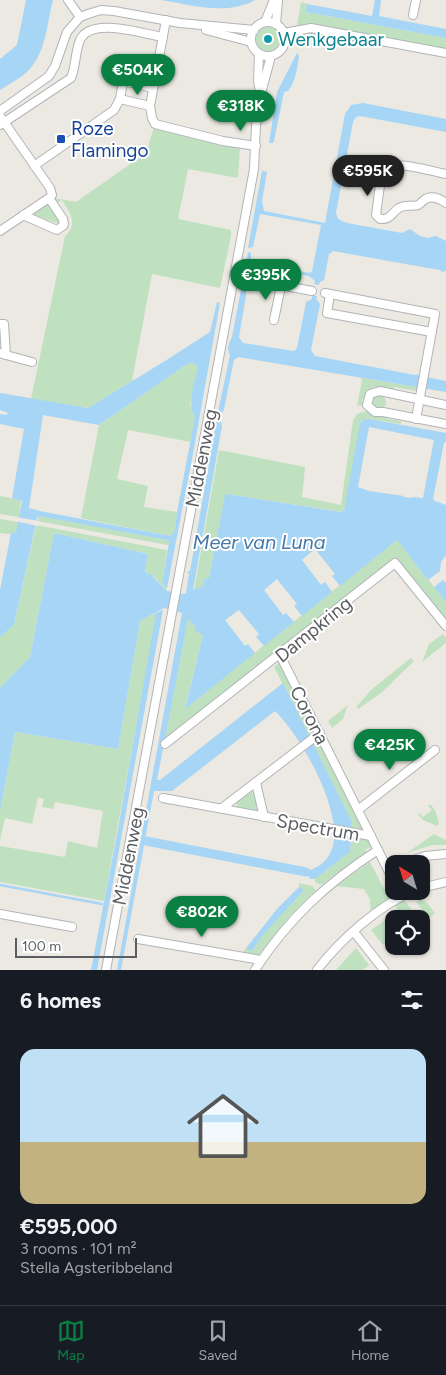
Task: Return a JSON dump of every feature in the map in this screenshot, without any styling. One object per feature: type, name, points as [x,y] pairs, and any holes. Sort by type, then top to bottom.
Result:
[{"type":"street","points":[[68,0],[80,18]]},
{"type":"street","points":[[265,22],[276,0]]},
{"type":"street","points":[[276,0],[276,24]]},
{"type":"street","points":[[413,15],[416,0]]},
{"type":"street","points":[[0,111],[49,76],[55,66],[64,36],[73,24],[91,12],[110,10],[180,22],[254,30]]},
{"type":"street","points":[[166,20],[150,106],[152,118],[156,124],[256,146]]},
{"type":"street","points":[[180,22],[251,42]]},
{"type":"street","points":[[265,22],[276,24],[284,33],[284,45],[276,54],[271,56],[260,54],[251,42],[254,30],[258,25],[265,22]]},
{"type":"street","points":[[0,231],[49,198],[52,191],[2,121],[71,78],[80,41],[89,30],[105,27],[163,38]]},
{"type":"street","points":[[284,33],[310,28],[446,52]]},
{"type":"street","name":"Middenweg","points":[[260,54],[258,81],[260,92]]},
{"type":"street","name":"Middenweg","points":[[106,970],[254,169],[260,92],[271,56]]},
{"type":"street","points":[[34,166],[114,110],[120,99],[123,80],[154,88]]},
{"type":"street","points":[[120,99],[150,106]]},
{"type":"street","points":[[446,174],[399,165],[386,168],[382,177],[376,215],[380,219],[386,219],[391,217],[402,206],[420,205],[426,198],[430,197],[435,197],[446,203]]},
{"type":"street","points":[[23,215],[57,230],[61,228],[64,222],[49,198]]},
{"type":"street","points":[[234,276],[280,286],[312,290]]},
{"type":"street","points":[[274,320],[280,286]]},
{"type":"street","points":[[416,419],[420,391],[424,374],[432,332],[435,314],[328,294],[327,313],[432,332]]},
{"type":"street","points":[[0,324],[4,324],[3,354],[32,362]]},
{"type":"street","points":[[446,405],[380,390],[370,394],[367,401],[367,405],[375,412],[446,424]]},
{"type":"street","name":"Dampkring","points":[[166,744],[395,563],[446,626]]},
{"type":"street","name":"Corona","points":[[280,655],[378,850],[385,860]]},
{"type":"street","points":[[222,808],[320,733]]},
{"type":"street","points":[[358,810],[435,750]]},
{"type":"street","name":"Spectrum","points":[[256,782],[264,817]]},
{"type":"street","name":"Spectrum","points":[[163,798],[371,836]]},
{"type":"street","points":[[255,970],[296,916],[329,884],[378,850]]},
{"type":"street","points":[[430,856],[446,854]]},
{"type":"street","points":[[430,886],[446,882]]},
{"type":"street","points":[[317,970],[362,924],[392,900]]},
{"type":"street","points":[[0,914],[72,927]]},
{"type":"street","points":[[354,932],[384,970]]},
{"type":"street","points":[[138,939],[261,960]]},
{"type":"green space","points":[[301,2],[307,4],[306,12],[446,38],[446,49],[321,26],[297,26]]},
{"type":"green space","points":[[268,27],[277,30],[280,39],[277,48],[268,51],[259,48],[256,39],[259,30]]},
{"type":"green space","points":[[310,32],[344,37],[343,40],[315,35],[296,37],[296,35]]},
{"type":"green space","points":[[154,127],[240,149],[238,178],[188,169],[178,219],[231,230],[220,288],[152,274],[132,381],[88,408],[31,399],[65,236],[72,227],[72,218],[62,200],[57,203],[54,198],[76,202],[146,153]]},
{"type":"green space","points":[[48,204],[60,219],[60,224],[33,215]]},
{"type":"green space","points":[[187,364],[197,364],[198,367],[190,404],[195,416],[191,442],[128,430],[117,479],[148,486],[144,507],[177,512],[175,530],[170,536],[81,518],[99,425]]},
{"type":"green space","points":[[361,378],[417,387],[417,391],[394,387],[393,391],[380,387],[372,388],[362,399],[363,405],[357,406]]},
{"type":"green space","points":[[376,395],[382,395],[386,402],[382,409],[376,409],[372,405],[372,399]]},
{"type":"green space","points":[[367,411],[375,416],[388,416],[388,419],[401,421],[401,424],[369,419],[361,421],[346,505],[343,512],[227,494],[225,496],[209,578],[204,579],[203,586],[194,590],[219,450],[305,467],[302,497],[341,505],[353,420],[357,414]]},
{"type":"green space","points":[[0,496],[21,500],[19,517],[0,514]]},
{"type":"green space","points":[[42,515],[167,540],[169,542],[168,545],[37,521],[39,516]]},
{"type":"green space","points":[[0,519],[18,522],[16,532],[0,533]]},
{"type":"green space","points":[[36,525],[167,550],[162,583],[167,588],[166,590],[153,576],[155,569],[153,575],[148,574],[145,570],[148,554],[54,533],[30,657],[0,688],[0,637],[14,625]]},
{"type":"green space","points":[[397,540],[446,602],[446,621],[396,559],[164,742],[188,618],[203,635],[185,708]]},
{"type":"green space","points":[[157,612],[104,901],[0,882],[0,846],[65,857],[68,841],[97,848],[103,811],[55,802],[53,809],[42,807],[44,799],[38,797],[32,824],[5,818],[0,840],[0,811],[15,732],[118,749],[140,621]]},
{"type":"green space","points":[[443,634],[446,638],[446,643],[422,662],[429,644]]},
{"type":"green space","points":[[411,658],[414,661],[381,693],[358,709],[357,706],[371,690]]},
{"type":"green space","points":[[281,661],[371,847],[321,885],[315,882],[315,879],[350,852],[352,822],[274,667]]},
{"type":"green space","points":[[348,705],[343,719],[332,728],[328,721]]},
{"type":"green space","points":[[251,792],[254,793],[258,808],[256,811],[237,807],[236,802]]},
{"type":"green space","points":[[430,804],[435,810],[439,822],[437,826],[423,820],[418,814],[423,817],[432,810],[428,806]]},
{"type":"green space","points":[[434,834],[446,840],[446,845],[432,845],[407,853]]},
{"type":"green space","points":[[370,862],[385,890],[385,900],[390,900],[371,912],[370,899],[364,889],[336,886]]},
{"type":"green space","points":[[299,883],[312,886],[316,890],[290,916],[257,957],[241,954],[247,947],[247,950],[252,951],[263,935],[302,891]]},
{"type":"green space","points":[[404,900],[412,910],[398,910],[395,905]]},
{"type":"green space","points":[[421,900],[427,903],[435,913],[430,917],[430,910],[422,910],[416,902]]},
{"type":"green space","points":[[385,920],[385,943],[383,945],[371,930]]},
{"type":"green space","points":[[356,948],[369,965],[363,970],[336,970]]},
{"type":"water","points":[[26,0],[53,0],[45,37],[35,63],[19,78],[0,90],[0,59],[17,45]]},
{"type":"water","points":[[161,0],[255,0],[244,5],[209,8]]},
{"type":"water","points":[[375,0],[381,0],[379,16],[446,29],[446,38],[306,12],[307,4],[372,16]]},
{"type":"water","points":[[297,53],[299,56],[297,70],[291,87],[288,91],[284,92],[274,141],[269,143],[277,92]]},
{"type":"water","points":[[363,103],[446,119],[446,132],[360,116],[356,117],[353,122],[336,213],[337,217],[347,223],[402,233],[410,229],[420,236],[427,238],[436,236],[446,241],[446,271],[441,272],[441,270],[333,251],[329,254],[324,280],[319,285],[314,284],[315,281],[309,276],[246,265],[248,252],[251,253],[252,262],[312,272],[321,225],[260,214],[253,247],[248,248],[262,171],[267,172],[262,201],[264,211],[325,223],[345,114],[351,105]]},
{"type":"water","points":[[243,288],[246,290],[246,296],[239,337],[243,343],[294,351],[297,348],[306,302],[312,299],[312,295],[317,296],[316,299],[320,304],[311,350],[315,356],[446,381],[446,392],[238,357],[234,360],[224,409],[222,413],[218,412],[230,355],[228,346],[232,337],[241,290]]},
{"type":"water","points":[[217,302],[220,303],[167,588],[162,583],[169,542],[167,540],[39,516],[37,518],[14,625],[0,637],[0,590],[11,533],[16,532],[22,501],[12,498],[24,429],[0,424],[0,414],[6,415],[8,413],[0,410],[0,393],[88,408],[210,332]],"holes":[[[187,364],[197,365],[191,399],[192,411],[195,417],[175,530],[170,536],[29,508],[43,415],[99,425]]]},
{"type":"water","name":"Meer van Luna","points":[[217,418],[220,418],[222,426],[193,590],[203,586],[204,579],[209,578],[225,495],[341,512],[344,511],[360,423],[363,420],[369,419],[446,433],[446,441],[444,443],[433,499],[446,505],[446,555],[441,562],[440,571],[428,580],[397,540],[340,586],[332,576],[335,574],[315,549],[302,560],[321,585],[325,582],[332,592],[302,616],[294,606],[297,604],[277,579],[264,590],[283,615],[286,613],[294,622],[264,646],[256,637],[259,634],[239,610],[225,620],[245,646],[248,644],[255,653],[185,709],[203,635],[195,631],[195,626],[188,619],[157,780],[160,780],[283,683],[352,822],[350,852],[315,879],[310,879],[306,872],[321,865],[328,857],[334,842],[334,823],[329,802],[310,759],[286,723],[275,711],[172,791],[154,791],[121,970],[117,970],[182,613],[164,608],[140,621],[118,749],[15,732],[0,811],[0,688],[30,657],[54,533],[148,554],[145,571],[153,575],[167,591],[184,594],[186,593],[189,574],[187,572],[190,571]],"holes":[[[369,427],[434,440],[423,498],[404,497],[369,491],[358,487]]]},
{"type":"water","points":[[443,580],[446,583],[446,602],[434,587]]},
{"type":"water","points":[[163,610],[97,970],[91,970],[156,613]]},
{"type":"water","points":[[299,887],[303,891],[263,935],[252,951],[247,950],[247,947],[277,909]]},
{"type":"pier","points":[[16,517],[39,521],[38,526],[15,521]]},
{"type":"waterway","points":[[146,841],[306,872]]},
{"type":"waterway","points":[[0,885],[102,904]]},
{"type":"place","name":"Wenkgebaar","points":[[268,39]]},
{"type":"place","name":"Roze Flamingo","points":[[61,139]]}]
